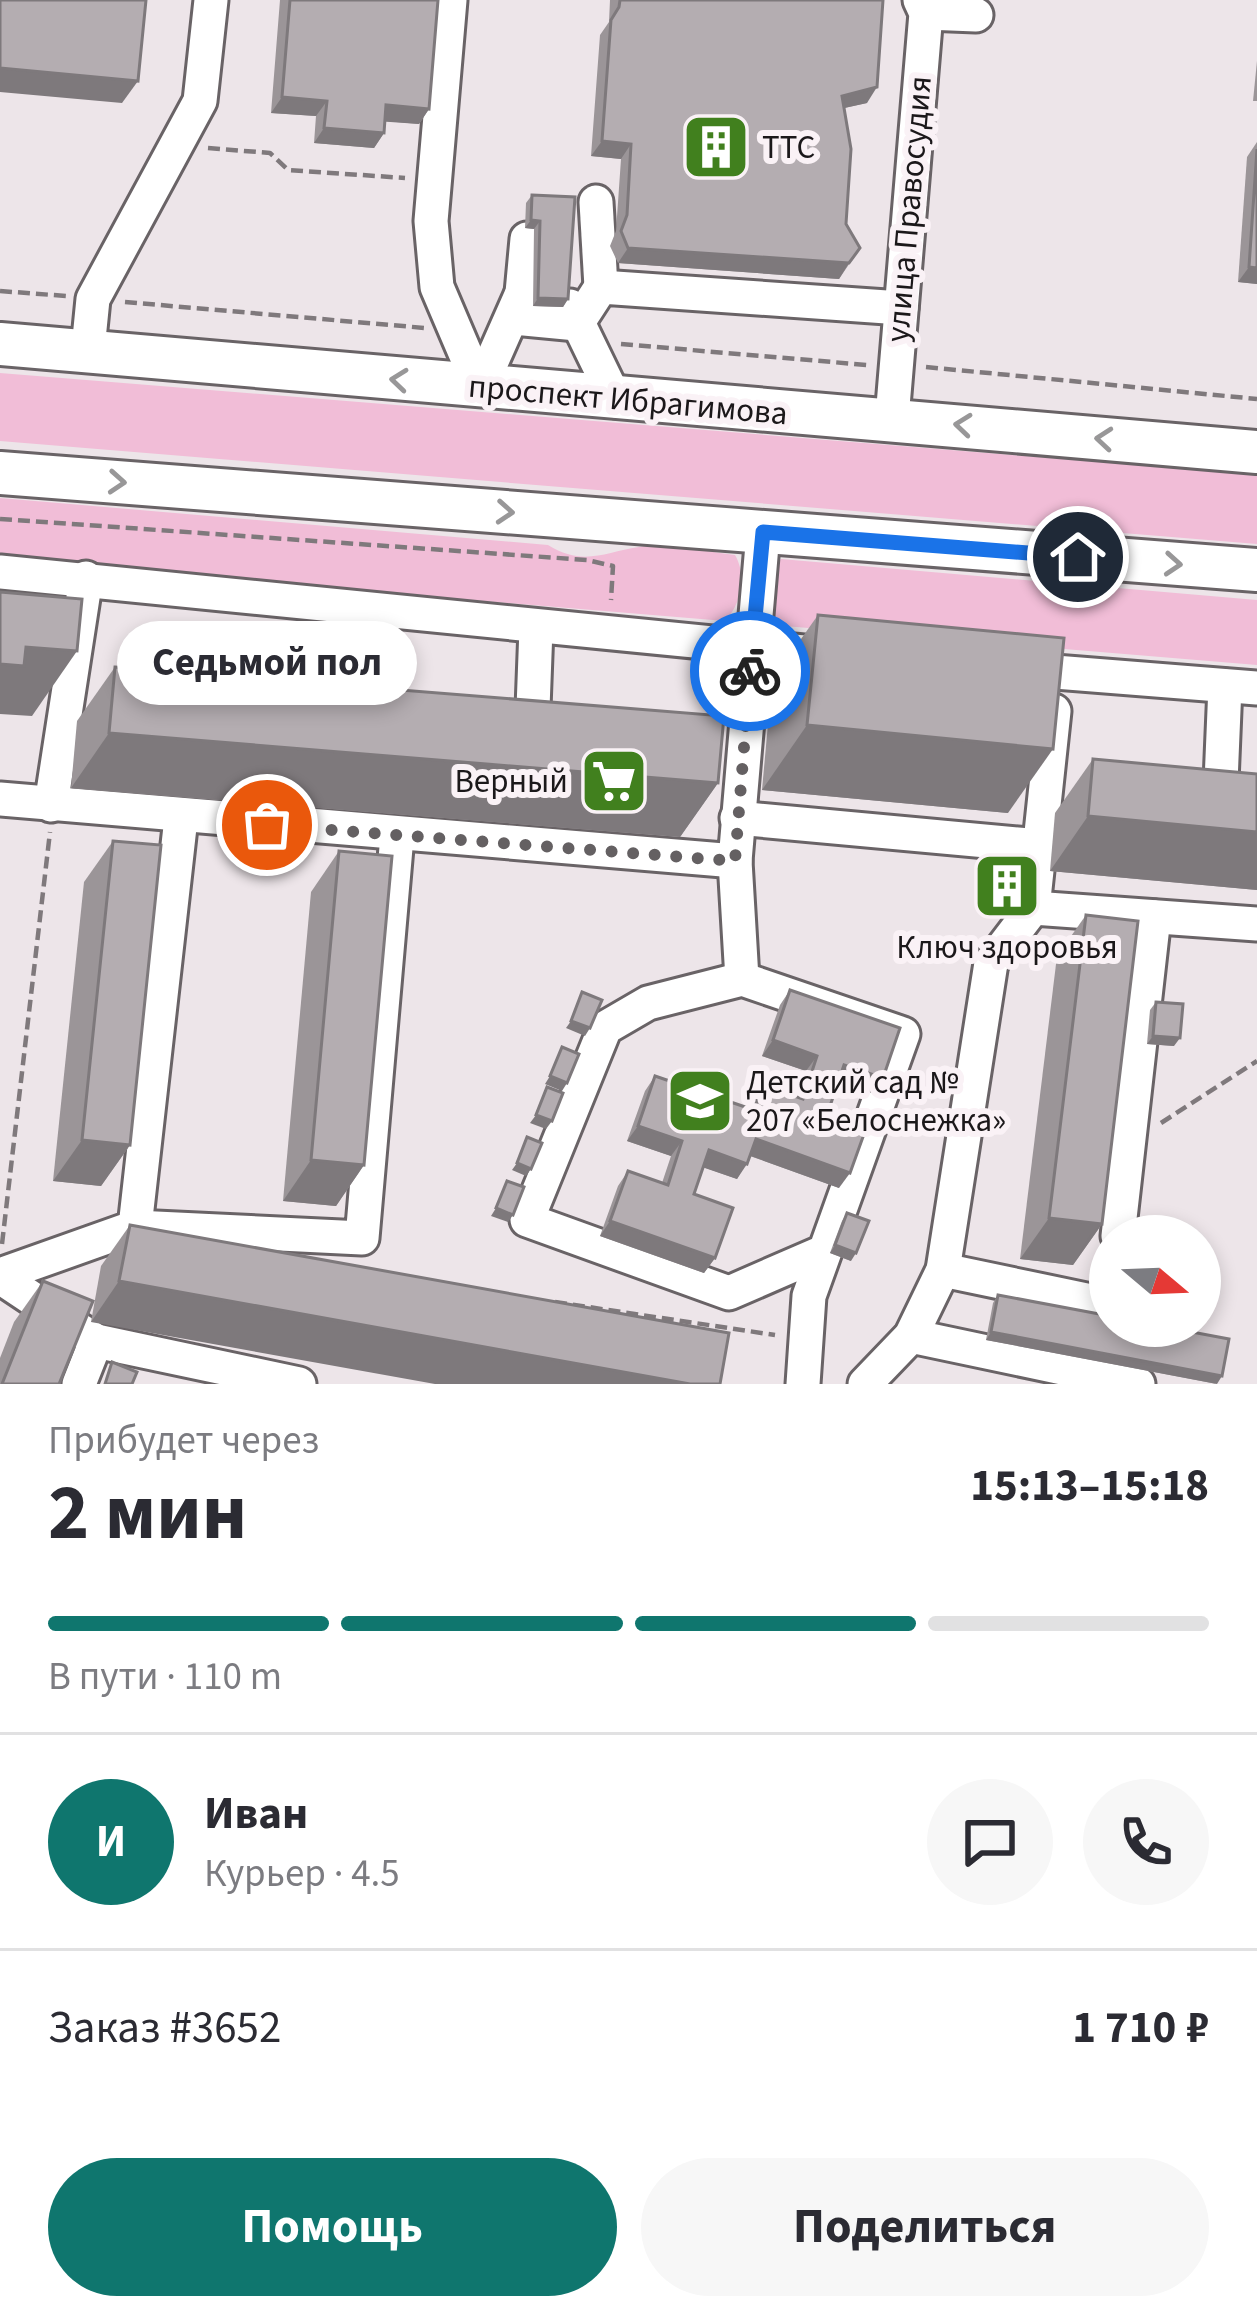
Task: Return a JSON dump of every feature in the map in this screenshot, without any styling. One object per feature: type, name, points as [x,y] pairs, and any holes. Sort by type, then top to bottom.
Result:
[{"type":"main road","name":"проспект Ибрагимова","points":[[0,344],[616,401],[892,418],[1257,452]]},
{"type":"main road","points":[[0,473],[1257,571]]},
{"type":"street","points":[[88,350],[93,299],[200,101],[211,0]]},
{"type":"street","points":[[450,0],[435,180],[437,287],[480,388]]},
{"type":"street","points":[[923,7],[976,15]]},
{"type":"street","name":"улица Правосудия","points":[[892,418],[923,7]]},
{"type":"street","points":[[596,202],[601,287]]},
{"type":"street","points":[[547,288],[601,287],[901,308]]},
{"type":"street","points":[[480,388],[547,288]]},
{"type":"street","points":[[547,288],[616,401]]},
{"type":"street","points":[[742,980],[737,818],[763,532]]},
{"type":"street","points":[[0,572],[862,657]]},
{"type":"street","points":[[51,805],[86,578]]},
{"type":"street","points":[[532,735],[536,628]]},
{"type":"street","points":[[977,666],[1241,687],[1220,806]]},
{"type":"street","points":[[865,1384],[911,1336],[943,1270],[991,963],[1033,908],[1058,673]]},
{"type":"street","points":[[0,800],[735,861]]},
{"type":"street","points":[[135,1227],[181,818]]},
{"type":"street","points":[[737,818],[1040,846]]},
{"type":"street","points":[[0,1276],[135,1227],[362,1238],[397,836]]},
{"type":"street","points":[[1033,908],[1257,924]]},
{"type":"street","points":[[1120,1215],[1154,917]]},
{"type":"street","points":[[803,1384],[809,1296],[903,1034],[742,980],[648,1003],[604,1028],[527,1220],[729,1293],[823,1252]]},
{"type":"street","points":[[943,1270],[1089,1301]]},
{"type":"street","points":[[0,1276],[95,1341],[299,1384]]},
{"type":"street","points":[[911,1336],[1138,1384]]},
{"type":"street","points":[[79,1384],[95,1341]]},
{"type":"path","points":[[177,146],[270,153],[288,170],[435,180]]},
{"type":"path","points":[[547,288],[895,368],[942,366],[1257,399]]},
{"type":"path","points":[[0,291],[452,331]]},
{"type":"path","points":[[0,519],[587,560]]},
{"type":"path","points":[[0,1262],[51,805]]},
{"type":"path","points":[[1128,1145],[1257,1061]]},
{"type":"path","points":[[549,1301],[806,1340]]},
{"type":"shaded area","points":[[0,373],[1248,474],[1257,476],[1257,544],[0,441]]},
{"type":"shaded area","points":[[0,498],[548,545],[583,557],[650,546],[687,548],[735,555],[740,590],[725,621],[0,561]]},
{"type":"shaded area","points":[[781,559],[1257,600],[1257,665],[772,625],[768,575]]},
{"type":"building","points":[[0,0],[146,0],[138,81],[0,68]]},
{"type":"building","points":[[290,0],[438,0],[429,109],[386,105],[384,133],[324,128],[327,101],[282,97]]},
{"type":"building","name":"ТТС","points":[[620,0],[883,0],[877,87],[842,96],[851,149],[846,224],[860,248],[849,263],[628,248],[621,231],[627,215],[631,144],[602,141],[611,20]]},
{"type":"building","points":[[1257,149],[1257,268],[1249,267]]},
{"type":"building","points":[[532,195],[575,197],[568,299],[538,298],[540,221],[531,220]]},
{"type":"building","points":[[0,592],[82,599],[77,651],[26,647],[24,666],[0,664]]},
{"type":"building","points":[[818,615],[1064,638],[1053,749],[807,725]]},
{"type":"building","points":[[115,667],[724,716],[718,783],[109,733]]},
{"type":"building","points":[[1093,759],[1257,774],[1257,832],[1088,816]]},
{"type":"building","points":[[113,841],[161,845],[130,1145],[82,1140]]},
{"type":"building","points":[[339,851],[392,856],[364,1165],[311,1160]]},
{"type":"building","points":[[1009,864],[1025,870],[1027,879],[1016,893],[1006,892],[997,877]]},
{"type":"building","points":[[1086,915],[1138,921],[1103,1215],[1089,1215],[1089,1223],[1049,1218]]},
{"type":"building","points":[[790,990],[900,1028],[883,1078],[844,1065],[829,1109],[868,1123],[850,1173],[756,1139],[747,1164],[709,1150],[694,1194],[733,1208],[715,1258],[610,1221],[628,1171],[668,1185],[682,1141],[638,1126],[655,1076],[754,1110],[763,1085],[803,1099],[817,1056],[773,1040]]},
{"type":"building","points":[[582,992],[602,1000],[590,1028],[571,1021]]},
{"type":"building","points":[[1156,1002],[1183,1004],[1180,1038],[1153,1036]]},
{"type":"building","points":[[562,1047],[579,1054],[567,1083],[550,1076]]},
{"type":"building","points":[[547,1087],[563,1093],[552,1121],[536,1115]]},
{"type":"building","points":[[527,1137],[542,1143],[531,1169],[517,1163]]},
{"type":"building","points":[[507,1181],[524,1187],[513,1215],[496,1208]]},
{"type":"building","points":[[847,1213],[869,1221],[856,1253],[835,1245]]},
{"type":"building","points":[[130,1225],[729,1333],[720,1384],[690,1384],[119,1281]]},
{"type":"building","points":[[43,1281],[93,1301],[59,1384],[2,1384]]},
{"type":"building","points":[[998,1295],[1089,1312],[1089,1347],[1221,1347],[1221,1337],[1229,1339],[1222,1376],[991,1332]]},
{"type":"building","points":[[112,1362],[137,1372],[132,1384],[105,1384]]},
{"type":"way so far","points":[[267,825],[735,861],[750,671]]},
{"type":"place","name":"ТТС","points":[[716,147]]},
{"type":"place","name":"Верный","points":[[614,781]]},
{"type":"place","name":"Седьмой пол","points":[[267,825]]},
{"type":"place","name":"Ключ здоровья","points":[[1007,886]]},
{"type":"place","name":"Детский сад № 207 «Белоснежка»","points":[[700,1101]]},
{"type":"route","points":[[750,671],[763,532],[1078,557]]}]
